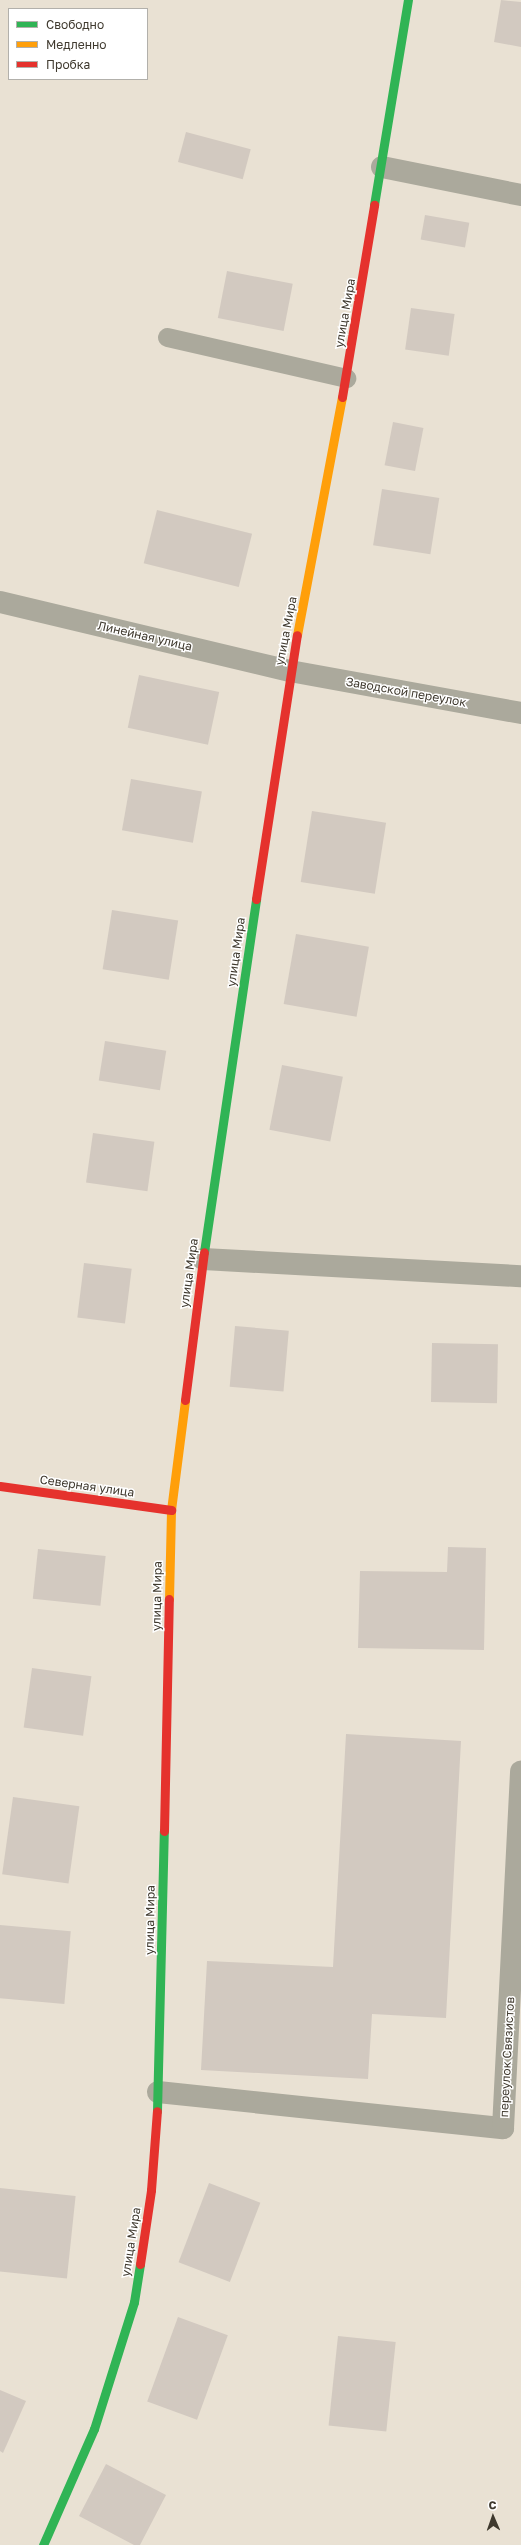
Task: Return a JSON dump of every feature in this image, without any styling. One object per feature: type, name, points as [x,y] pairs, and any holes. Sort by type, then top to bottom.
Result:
[{"type":"street","name":"улица Мира","points":[[43,2545],[94,2429],[134,2302],[152,2190],[158,2092],[172,1510],[203,1259],[290,671],[346,378],[382,167],[408,0]]},
{"type":"street","points":[[382,167],[521,196]]},
{"type":"street","name":"Линейная улица","points":[[0,602],[290,671]]},
{"type":"street","name":"Заводской переулок","points":[[290,671],[521,713]]},
{"type":"street","points":[[203,1259],[521,1276]]},
{"type":"street","name":"Северная улица","points":[[0,1486],[172,1510]]},
{"type":"street","name":"переулок Связистов","points":[[158,2092],[504,2128],[521,1771]]},
{"type":"lane","points":[[167,337],[346,378]]},
{"type":"building","points":[[501,0],[521,2],[521,47],[494,42]]},
{"type":"building","points":[[186,132],[251,149],[243,179],[178,162]]},
{"type":"building","points":[[425,215],[469,223],[465,247],[421,240]]},
{"type":"building","points":[[227,271],[293,284],[284,331],[218,318]]},
{"type":"building","points":[[411,308],[455,314],[449,356],[405,350]]},
{"type":"building","points":[[393,422],[423,428],[415,471],[385,465]]},
{"type":"building","points":[[382,489],[439,498],[430,554],[373,545]]},
{"type":"building","points":[[157,510],[252,534],[239,587],[144,563]]},
{"type":"building","points":[[139,675],[219,692],[208,745],[128,728]]},
{"type":"building","points":[[131,779],[202,792],[193,843],[122,830]]},
{"type":"building","points":[[312,811],[386,823],[375,894],[301,882]]},
{"type":"building","points":[[112,910],[178,920],[169,980],[103,969]]},
{"type":"building","points":[[296,934],[369,947],[357,1017],[284,1004]]},
{"type":"building","points":[[105,1041],[166,1051],[160,1090],[99,1081]]},
{"type":"building","points":[[282,1065],[343,1077],[330,1142],[269,1130]]},
{"type":"building","points":[[93,1133],[154,1142],[147,1191],[86,1183]]},
{"type":"building","points":[[84,1263],[132,1269],[125,1323],[77,1318]]},
{"type":"building","points":[[235,1326],[289,1331],[283,1391],[230,1387]]},
{"type":"building","points":[[432,1343],[498,1344],[497,1403],[431,1402]]},
{"type":"building","points":[[448,1547],[486,1548],[484,1650],[358,1648],[360,1571],[447,1572]]},
{"type":"building","points":[[38,1549],[106,1556],[100,1606],[33,1599]]},
{"type":"building","points":[[32,1668],[91,1676],[83,1736],[24,1727]]},
{"type":"building","points":[[346,1734],[461,1741],[446,2018],[372,2014],[368,2079],[201,2070],[207,1961],[333,1967]]},
{"type":"building","points":[[13,1797],[79,1806],[68,1884],[2,1874]]},
{"type":"building","points":[[0,1925],[71,1931],[64,2004],[0,1998]]},
{"type":"building","points":[[209,2183],[260,2203],[230,2282],[179,2262]]},
{"type":"building","points":[[0,2188],[76,2196],[67,2278],[0,2271]]},
{"type":"building","points":[[178,2317],[228,2335],[197,2420],[147,2402]]},
{"type":"building","points":[[338,2336],[396,2342],[386,2432],[329,2426]]},
{"type":"building","points":[[0,2390],[26,2401],[3,2453],[0,2451]]},
{"type":"building","points":[[106,2464],[166,2495],[140,2545],[134,2545],[79,2516]]},
{"type":"traffic: fast","points":[[374,205],[408,0]]},
{"type":"traffic: fast","points":[[204,1252],[256,899]]},
{"type":"traffic: fast","points":[[157,2111],[164,1831]]},
{"type":"traffic: fast","points":[[43,2545],[94,2429],[134,2302],[140,2264]]},
{"type":"traffic: slow","points":[[297,635],[342,397]]},
{"type":"traffic: slow","points":[[169,1599],[171,1510],[185,1400]]},
{"type":"traffic: jam","points":[[342,397],[374,205]]},
{"type":"traffic: jam","points":[[256,899],[297,635]]},
{"type":"traffic: jam","points":[[185,1400],[204,1252]]},
{"type":"traffic: jam","points":[[0,1486],[171,1510]]},
{"type":"traffic: jam","points":[[164,1831],[169,1599]]},
{"type":"traffic: jam","points":[[140,2264],[151,2190],[157,2111]]}]
